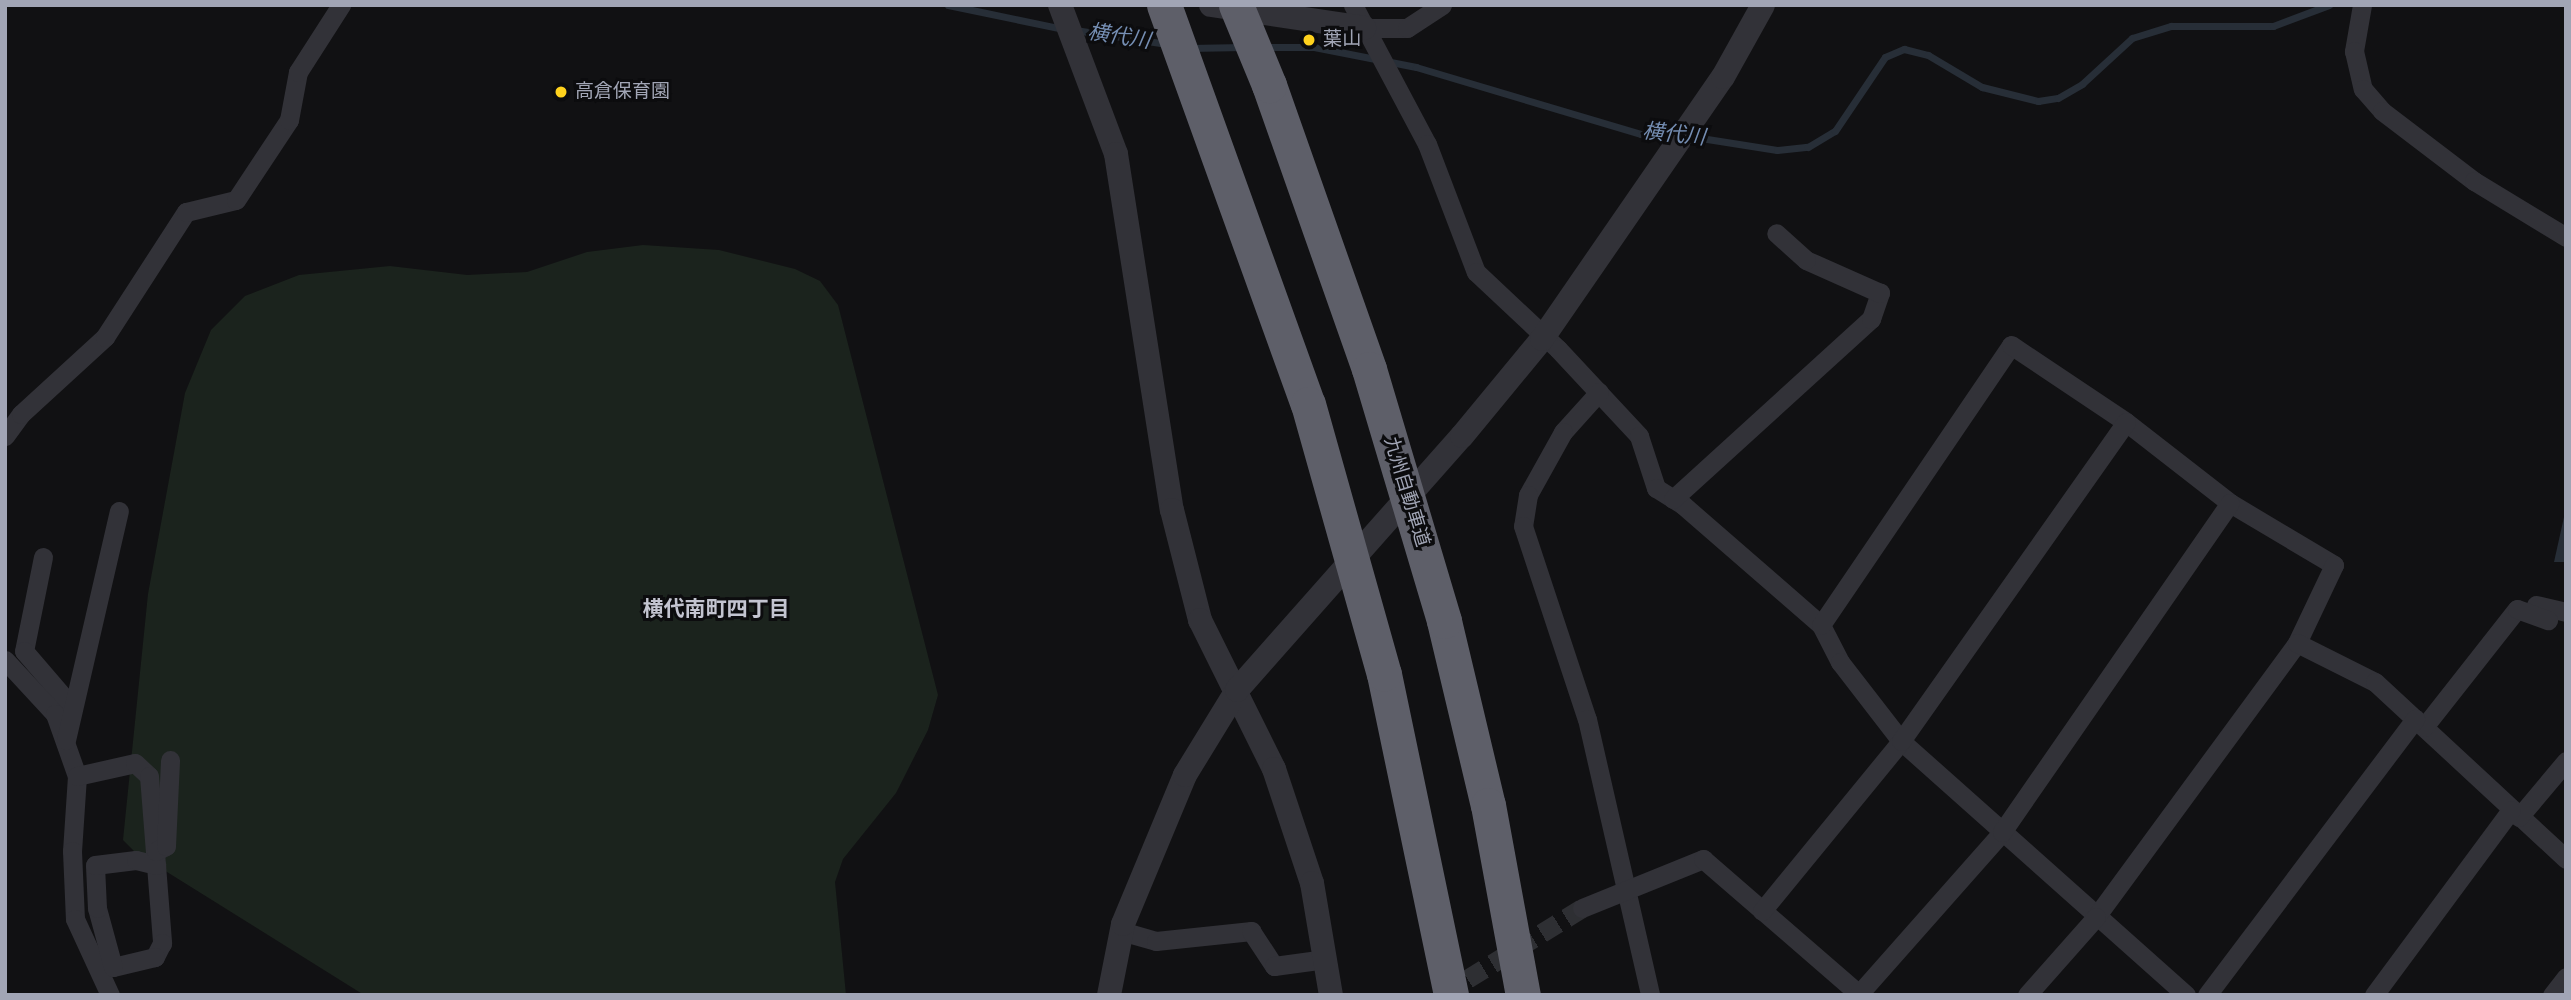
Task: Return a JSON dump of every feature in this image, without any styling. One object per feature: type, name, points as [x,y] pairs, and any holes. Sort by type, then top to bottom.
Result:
[{"type":"highway","points":[[1164,5],[1193,76],[1308,404],[1384,674],[1451,995]]},
{"type":"highway","name":"九州自動車道","points":[[1236,5],[1269,85],[1369,369],[1444,621],[1488,805],[1523,995]]},
{"type":"street","points":[[5,436],[21,414],[105,337],[186,212],[236,200],[289,120],[298,72],[341,5]]},
{"type":"street","points":[[1060,5],[1116,154],[1172,510],[1200,620],[1237,690],[1279,782],[1311,883],[1331,995]]},
{"type":"street","points":[[1211,5],[1364,28],[1407,28],[1442,5]]},
{"type":"street","points":[[1353,5],[1427,144],[1476,272],[1599,392],[1639,436],[1656,488],[1674,499],[1821,625],[1839,662],[1901,741],[2186,995]]},
{"type":"street","points":[[1109,995],[1121,931],[1185,775],[1237,690],[1462,436],[1542,339],[1723,77],[1763,5]]},
{"type":"street","points":[[2362,5],[2354,51],[2363,89],[2382,111],[2474,181],[2566,237]]},
{"type":"street","points":[[1674,499],[1871,319],[1880,293],[1806,260],[1776,233]]},
{"type":"street","points":[[1821,625],[2011,345],[2126,422],[2230,503],[2334,565],[2297,643],[2096,917],[2026,995]]},
{"type":"street","points":[[1599,392],[1557,442],[1528,495],[1523,526],[1587,719],[1650,995]]},
{"type":"street","points":[[1762,911],[1901,741],[2126,422]]},
{"type":"street","points":[[1582,908],[1627,887],[1703,859],[1859,994],[2002,832],[2230,503]]},
{"type":"street","points":[[66,740],[120,511]]},
{"type":"street","points":[[43,557],[24,651],[73,708]]},
{"type":"street","points":[[2207,995],[2419,723],[2517,609],[2550,612]]},
{"type":"street","points":[[2297,643],[2375,682],[2566,859]]},
{"type":"street","points":[[5,660],[55,714],[66,740],[77,776],[72,851],[75,919],[110,995]]},
{"type":"street","points":[[77,776],[135,763],[149,776],[155,858],[162,943],[155,957],[113,967],[97,908],[95,865],[155,858],[166,846],[170,760]]},
{"type":"street","points":[[2374,995],[2515,813],[2566,761]]},
{"type":"street","points":[[1121,931],[1156,942],[1251,931],[1274,966],[1326,959]]},
{"type":"street","points":[[2552,995],[2566,976]]},
{"type":"shaded area","points":[[643,245],[719,250],[795,269],[820,281],[838,305],[938,695],[928,730],[896,793],[843,859],[835,882],[846,995],[364,995],[135,852],[123,840],[148,594],[185,393],[211,330],[245,296],[299,275],[390,266],[467,275],[527,272],[587,252]]},
{"type":"shaded area","points":[[2566,508],[2566,562],[2554,562]]},
{"type":"waterway","name":"横代川","points":[[948,5],[1063,29]]},
{"type":"waterway","name":"横代川","points":[[1688,136],[1777,150],[1808,147],[1835,131],[1885,57],[1904,49],[1928,55],[1982,87],[2038,101],[2058,98],[2082,84],[2132,38],[2171,26],[2273,26],[2329,5]]},
{"type":"waterway","name":"横代川","points":[[1075,30],[1167,44]]},
{"type":"waterway","name":"横代川","points":[[1189,48],[1244,47]]},
{"type":"waterway","name":"横代川","points":[[1266,47],[1314,47],[1416,67],[1641,134],[1676,135]]},
{"type":"tunnel","points":[[1443,994],[1582,908]]},
{"type":"place","name":"葉山","points":[[1309,40]]},
{"type":"place","name":"高倉保育園","points":[[561,92]]},
{"type":"district","name":"横代南町四丁目","points":[[716,610]]}]
